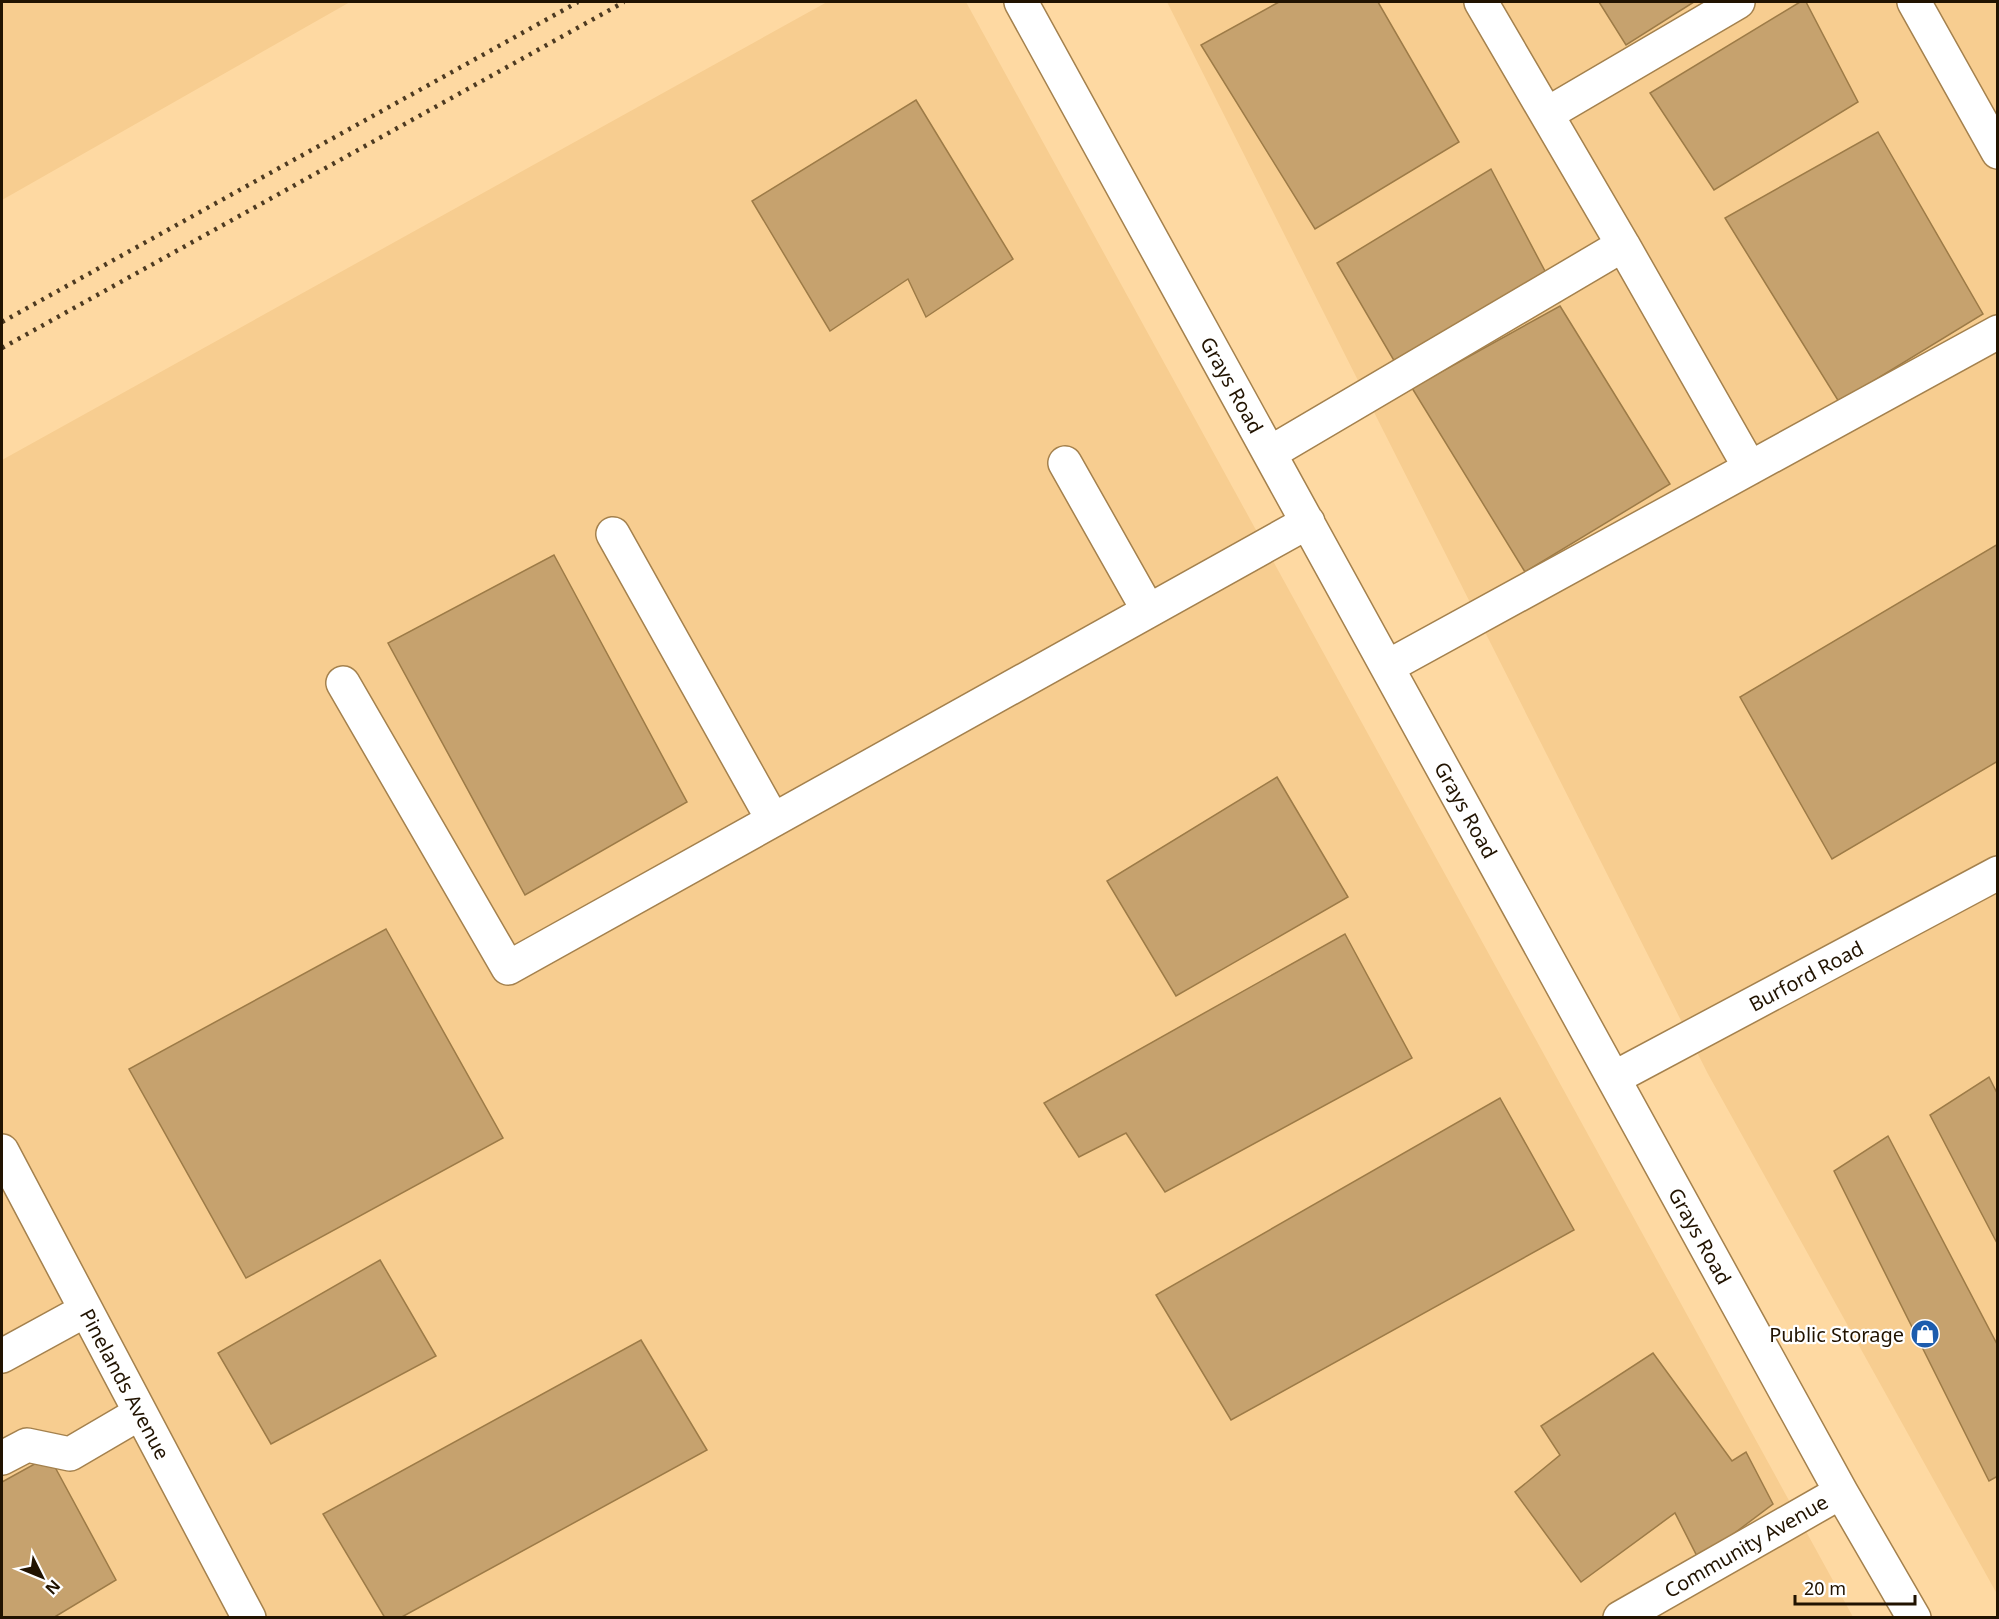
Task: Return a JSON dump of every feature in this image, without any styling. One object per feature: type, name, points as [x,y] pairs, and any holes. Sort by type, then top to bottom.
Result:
[{"type":"street","name":"Grays Road","points":[[1021,2],[1841,1492],[1914,1617]]},
{"type":"street","points":[[1481,2],[1750,468]]},
{"type":"street","points":[[1547,114],[1738,2]]},
{"type":"street","points":[[1914,2],[1998,152]]},
{"type":"street","points":[[1270,453],[1623,245]]},
{"type":"street","points":[[1387,667],[1998,333]]},
{"type":"street","points":[[1065,463],[1148,610]]},
{"type":"street","points":[[343,683],[508,968],[1308,522]]},
{"type":"street","points":[[613,534],[773,820]]},
{"type":"street","name":"Burford Road","points":[[1614,1078],[1998,873]]},
{"type":"street","name":"Pinelands Avenue","points":[[2,1151],[249,1617]]},
{"type":"street","points":[[2,1356],[86,1310]]},
{"type":"street","points":[[2,1458],[27,1445],[70,1454],[140,1413]]},
{"type":"street","name":"Community Avenue","points":[[1620,1617],[1841,1492]]},
{"type":"shaded area","points":[[2,2],[350,2],[2,200]]},
{"type":"shaded area","points":[[827,2],[966,2],[1853,1617],[2,1617],[2,460]]},
{"type":"shaded area","points":[[1167,2],[1997,2],[1997,1594],[1708,1074]]},
{"type":"building","points":[[1279,2],[1378,2],[1459,142],[1315,229],[1201,45]]},
{"type":"building","points":[[1599,2],[1694,2],[1626,45]]},
{"type":"building","points":[[1800,2],[1806,2],[1858,102],[1714,190],[1650,93]]},
{"type":"building","points":[[916,100],[1013,259],[926,317],[908,279],[830,331],[752,201]]},
{"type":"building","points":[[1878,132],[1983,314],[1839,402],[1725,218]]},
{"type":"building","points":[[1491,169],[1546,273],[1396,364],[1337,263]]},
{"type":"building","points":[[1560,306],[1670,484],[1525,572],[1412,388]]},
{"type":"building","points":[[1998,544],[1998,761],[1832,859],[1740,697]]},
{"type":"building","points":[[554,555],[687,802],[525,895],[388,643]]},
{"type":"building","points":[[1277,777],[1348,897],[1176,996],[1107,881]]},
{"type":"building","points":[[386,929],[503,1138],[246,1278],[129,1069]]},
{"type":"building","points":[[1345,934],[1412,1058],[1165,1192],[1126,1133],[1079,1157],[1044,1103]]},
{"type":"building","points":[[1989,1077],[1998,1095],[1998,1245],[1930,1115]]},
{"type":"building","points":[[1500,1098],[1574,1230],[1231,1420],[1156,1295]]},
{"type":"building","points":[[1888,1136],[1998,1346],[1998,1476],[1989,1481],[1834,1171]]},
{"type":"building","points":[[380,1260],[436,1356],[271,1444],[218,1353]]},
{"type":"building","points":[[641,1340],[707,1450],[400,1618],[385,1618],[323,1514]]},
{"type":"building","points":[[1653,1353],[1732,1461],[1746,1452],[1773,1504],[1699,1560],[1675,1513],[1581,1582],[1515,1492],[1560,1455],[1541,1426]]},
{"type":"building","points":[[49,1456],[116,1580],[53,1618],[2,1618],[2,1482]]},
{"type":"railway","points":[[2,322],[578,2]]},
{"type":"railway","points":[[2,348],[624,2]]},
{"type":"place","name":"Public Storage","points":[[1925,1334]]}]
